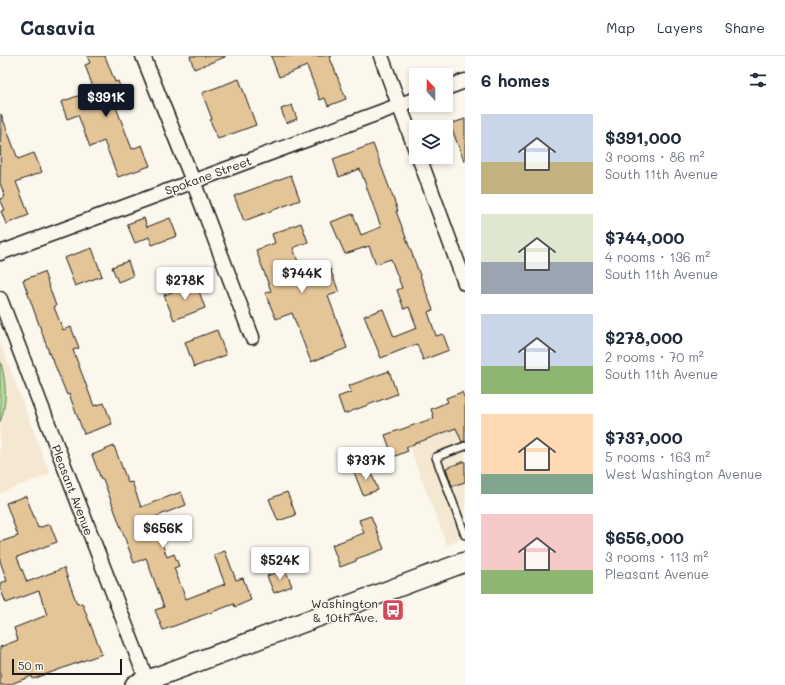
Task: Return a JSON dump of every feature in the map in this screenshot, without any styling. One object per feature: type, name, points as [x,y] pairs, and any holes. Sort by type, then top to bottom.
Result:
[{"type":"main road","points":[[141,683],[465,562]]},
{"type":"street","points":[[143,56],[193,180],[252,337]]},
{"type":"street","points":[[381,56],[409,131]]},
{"type":"street","points":[[453,85],[465,81]]},
{"type":"street","name":"Spokane Street","points":[[0,253],[193,180],[409,101]]},
{"type":"street","points":[[422,164],[465,283]]},
{"type":"street","name":"Pleasant Avenue","points":[[0,299],[141,683]]},
{"type":"lane","points":[[465,446],[436,457],[462,518],[465,535]]},
{"type":"shaded area","points":[[0,342],[50,474],[0,493]]},
{"type":"shaded area","points":[[465,424],[465,538],[447,545],[409,446]]},
{"type":"green space","points":[[0,360],[4,375],[5,398],[3,414],[0,422]]},
{"type":"building","points":[[87,56],[105,56],[115,82],[118,81],[124,98],[114,102],[132,149],[142,145],[150,166],[118,177],[104,141],[90,147],[78,115],[67,119],[61,102],[94,90],[85,65],[90,63]]},
{"type":"building","points":[[190,56],[225,56],[225,57],[194,69]]},
{"type":"building","points":[[271,56],[332,56],[330,58],[346,99],[328,106],[325,98],[320,100],[307,66],[279,77]]},
{"type":"building","points":[[239,79],[256,125],[218,139],[210,120],[212,119],[202,93]]},
{"type":"building","points":[[292,105],[297,119],[286,123],[281,109]]},
{"type":"building","points":[[1,114],[18,159],[34,153],[42,172],[16,182],[29,215],[6,224],[1,211],[5,210],[0,199],[5,197],[0,183]]},
{"type":"building","points":[[465,119],[465,161],[453,132],[453,123]]},
{"type":"building","points":[[373,144],[433,310],[428,312],[436,336],[443,334],[449,350],[423,360],[417,344],[381,358],[364,316],[383,309],[394,337],[417,328],[409,307],[404,309],[397,290],[402,288],[391,259],[376,264],[369,246],[345,254],[331,222],[353,214],[361,235],[381,227],[360,169],[339,177],[333,159]]},
{"type":"building","points":[[291,175],[300,200],[244,221],[234,196]]},
{"type":"building","points":[[144,218],[147,227],[170,218],[177,236],[152,245],[149,237],[135,243],[127,224]]},
{"type":"building","points":[[301,223],[308,242],[293,248],[304,278],[330,269],[339,292],[328,296],[347,348],[311,362],[292,313],[276,319],[265,293],[271,291],[256,250],[275,243],[272,234]]},
{"type":"building","points":[[92,248],[102,276],[75,286],[64,258]]},
{"type":"building","points":[[128,261],[133,276],[118,282],[112,267]]},
{"type":"building","points":[[44,272],[56,306],[54,307],[63,330],[71,327],[79,348],[73,350],[94,406],[104,403],[112,424],[84,434],[69,394],[67,395],[51,358],[23,280]]},
{"type":"building","points":[[196,283],[205,308],[174,320],[164,295]]},
{"type":"building","points":[[217,330],[226,355],[194,367],[185,342]]},
{"type":"building","points":[[389,371],[397,394],[344,414],[338,397],[351,392],[348,386]]},
{"type":"building","points":[[462,392],[465,399],[465,441],[462,442],[456,428],[406,447],[408,451],[393,457],[385,435],[434,418],[431,409],[448,402],[446,398]]},
{"type":"building","points":[[114,446],[128,483],[132,482],[141,507],[181,492],[186,505],[152,518],[167,557],[174,554],[179,566],[174,568],[186,599],[225,584],[214,555],[225,551],[236,580],[243,578],[251,600],[235,607],[234,604],[163,630],[155,610],[164,607],[146,558],[134,563],[103,479],[101,479],[92,455]]},
{"type":"building","points":[[465,461],[465,482],[452,486],[446,468]]},
{"type":"building","points":[[369,467],[378,490],[363,495],[354,472]]},
{"type":"building","points":[[287,492],[296,515],[278,521],[269,499]]},
{"type":"building","points":[[26,496],[38,528],[50,524],[57,542],[17,557],[27,582],[64,568],[77,604],[82,603],[102,654],[33,679],[32,676],[8,685],[0,685],[0,647],[18,640],[14,628],[47,615],[39,591],[6,603],[0,588],[0,583],[7,581],[0,561],[0,542],[18,536],[6,503]]},
{"type":"building","points":[[371,516],[384,549],[356,559],[356,561],[340,567],[332,545],[364,533],[359,520]]},
{"type":"building","points":[[285,569],[292,586],[274,593],[267,576]]},
{"type":"place","name":"Washington & 10th Ave.","points":[[393,610]]}]
